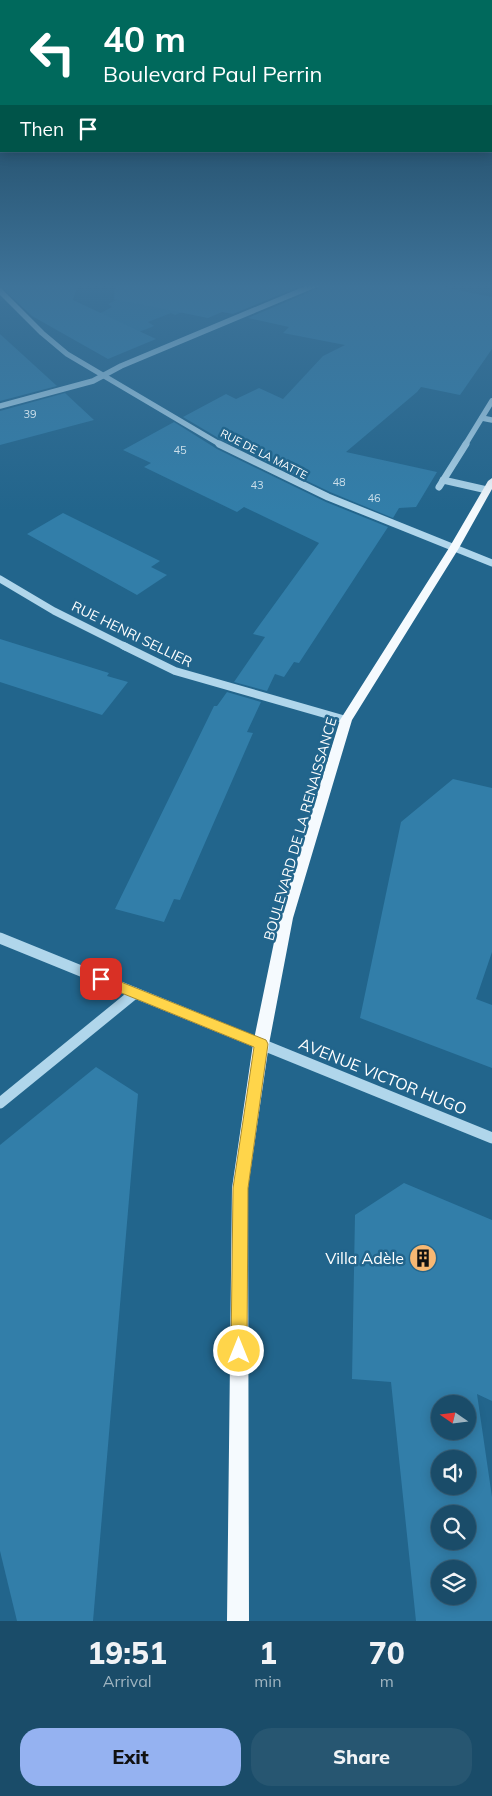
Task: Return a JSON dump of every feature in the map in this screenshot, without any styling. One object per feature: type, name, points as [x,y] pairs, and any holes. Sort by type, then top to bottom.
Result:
[{"type":"main road","name":"BOULEVARD DE LA RENAISSANCE","points":[[238,1621],[240,1188],[262,1044],[286,918],[346,720],[454,548],[489,486]]},
{"type":"street","name":"RUE DE LA MATTE","points":[[76,360],[235,453],[328,497],[492,563]]},
{"type":"street","points":[[0,406],[93,381],[140,360]]},
{"type":"street","points":[[439,487],[492,401]]},
{"type":"street","points":[[482,418],[492,420]]},
{"type":"street","points":[[443,480],[489,486]]},
{"type":"street","name":"RUE HENRI SELLIER","points":[[0,579],[54,611],[175,670],[346,720]]},
{"type":"street","points":[[0,938],[262,1044]]},
{"type":"street","points":[[0,1103],[135,993]]},
{"type":"street","name":"AVENUE VICTOR HUGO","points":[[262,1044],[334,1076],[492,1138]]},
{"type":"building","points":[[0,360],[28,360],[57,386],[0,401]]},
{"type":"building","points":[[320,360],[485,360],[460,395],[421,387],[346,452],[437,472],[416,507],[399,508],[393,518],[330,492],[220,439],[183,417],[226,394],[236,399],[259,388],[283,399]]},
{"type":"building","points":[[65,393],[94,420],[0,445],[0,411]]},
{"type":"building","points":[[174,422],[217,449],[326,502],[388,527],[299,663],[294,662],[284,677],[275,674],[267,691],[234,682],[265,637],[253,634],[319,543],[244,507],[237,512],[144,467],[151,463],[123,450]]},
{"type":"building","points":[[63,513],[160,561],[151,567],[167,575],[137,595],[27,534]]},
{"type":"building","points":[[0,639],[109,673],[107,676],[128,682],[102,715],[0,682]]},
{"type":"building","points":[[227,692],[261,702],[247,732],[253,733],[180,900],[174,899],[164,922],[115,909],[214,706],[217,706]]},
{"type":"building","points":[[453,779],[492,788],[492,952],[476,999],[492,1005],[492,1068],[360,1018],[401,822]]},
{"type":"building","points":[[96,1067],[138,1094],[93,1621],[17,1621],[0,1551],[0,1145]]},
{"type":"building","name":"Villa Adèle","points":[[404,1183],[492,1220],[492,1401],[477,1394],[492,1497],[492,1621],[416,1621],[391,1382],[352,1379],[355,1215]]},
{"type":"place","name":"Villa Adèle","points":[[423,1258]]},
{"type":"route","points":[[101,979],[262,1044],[240,1188],[239,1351]]}]
